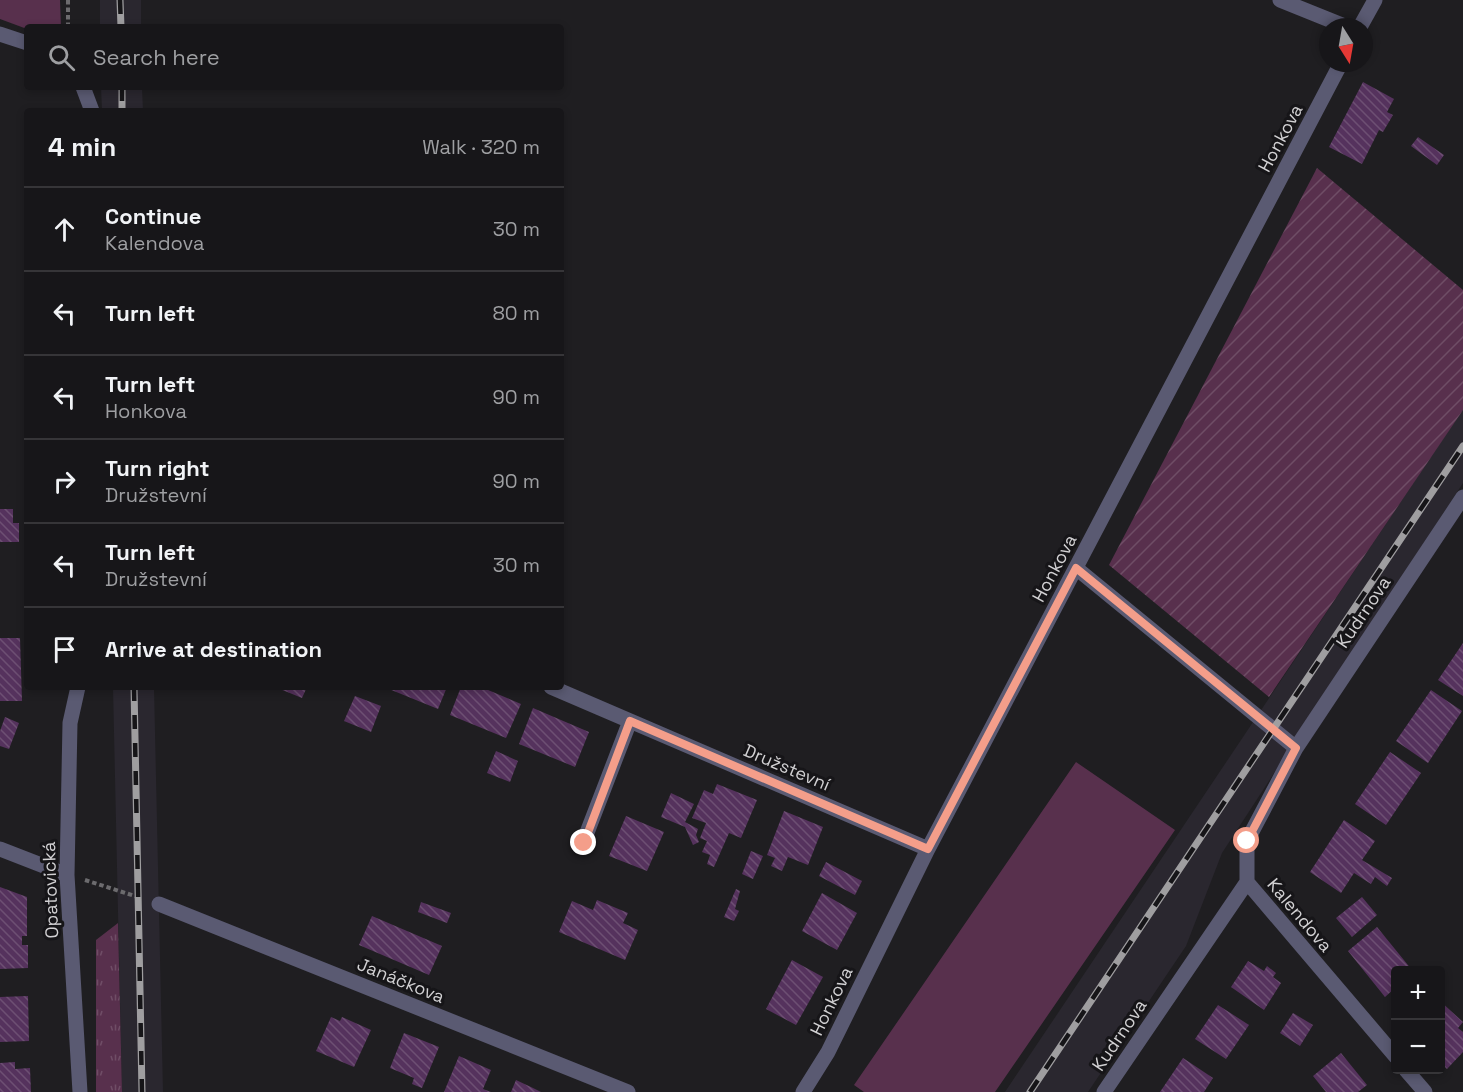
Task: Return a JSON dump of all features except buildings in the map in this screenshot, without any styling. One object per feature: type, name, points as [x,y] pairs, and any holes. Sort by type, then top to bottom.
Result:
[{"type":"street","points":[[1280,0],[1325,18]]},
{"type":"street","points":[[1365,18],[1376,0]]},
{"type":"street","points":[[0,34],[24,42]]},
{"type":"street","name":"Honkova","points":[[802,1092],[828,1052],[928,849],[1336,72]]},
{"type":"street","points":[[84,90],[91,108]]},
{"type":"street","name":"Kudrnova","points":[[1296,748],[1463,497]]},
{"type":"street","points":[[1076,568],[1296,748]]},
{"type":"street","name":"Opatovická","points":[[77,690],[70,723],[67,874],[80,1092]]},
{"type":"street","name":"Družstevní","points":[[558,690],[928,849]]},
{"type":"street","points":[[584,843],[630,721]]},
{"type":"street","name":"Kalendova","points":[[1296,748],[1247,841],[1247,882],[1391,1052]]},
{"type":"street","points":[[0,849],[67,874]]},
{"type":"street","name":"Kudrnova","points":[[1104,1092],[1247,882]]},
{"type":"street","name":"Janáčkova","points":[[159,904],[628,1092]]},
{"type":"street","points":[[1409,1074],[1425,1092]]},
{"type":"path","points":[[68,0],[68,24]]},
{"type":"path","points":[[67,874],[159,904]]},
{"type":"shaded area","points":[[100,0],[141,0],[141,24],[100,24]]},
{"type":"shaded area","points":[[101,90],[142,90],[143,108],[102,108]]},
{"type":"shaded area","points":[[1463,409],[1463,483],[1222,853],[1186,946],[1088,1092],[1005,1092]]},
{"type":"shaded area","points":[[113,690],[154,690],[163,1092],[122,1092]]},
{"type":"green space","points":[[0,0],[60,0],[61,24],[24,24],[24,28],[0,19]]},
{"type":"green space","points":[[1317,168],[1463,290],[1463,410],[1269,697],[1109,565]]},
{"type":"green space","points":[[1076,762],[1175,830],[995,1092],[864,1092],[854,1085]]},
{"type":"green space","points":[[118,923],[122,1092],[96,1092],[96,940]]},
{"type":"railway","points":[[120,0],[121,24]]},
{"type":"railway","points":[[122,90],[122,108]]},
{"type":"railway","points":[[1030,1092],[1463,446]]},
{"type":"railway","points":[[134,690],[142,1092]]},
{"type":"route","points":[[584,843],[630,721],[928,849],[1076,568],[1296,748],[1247,841]]}]
